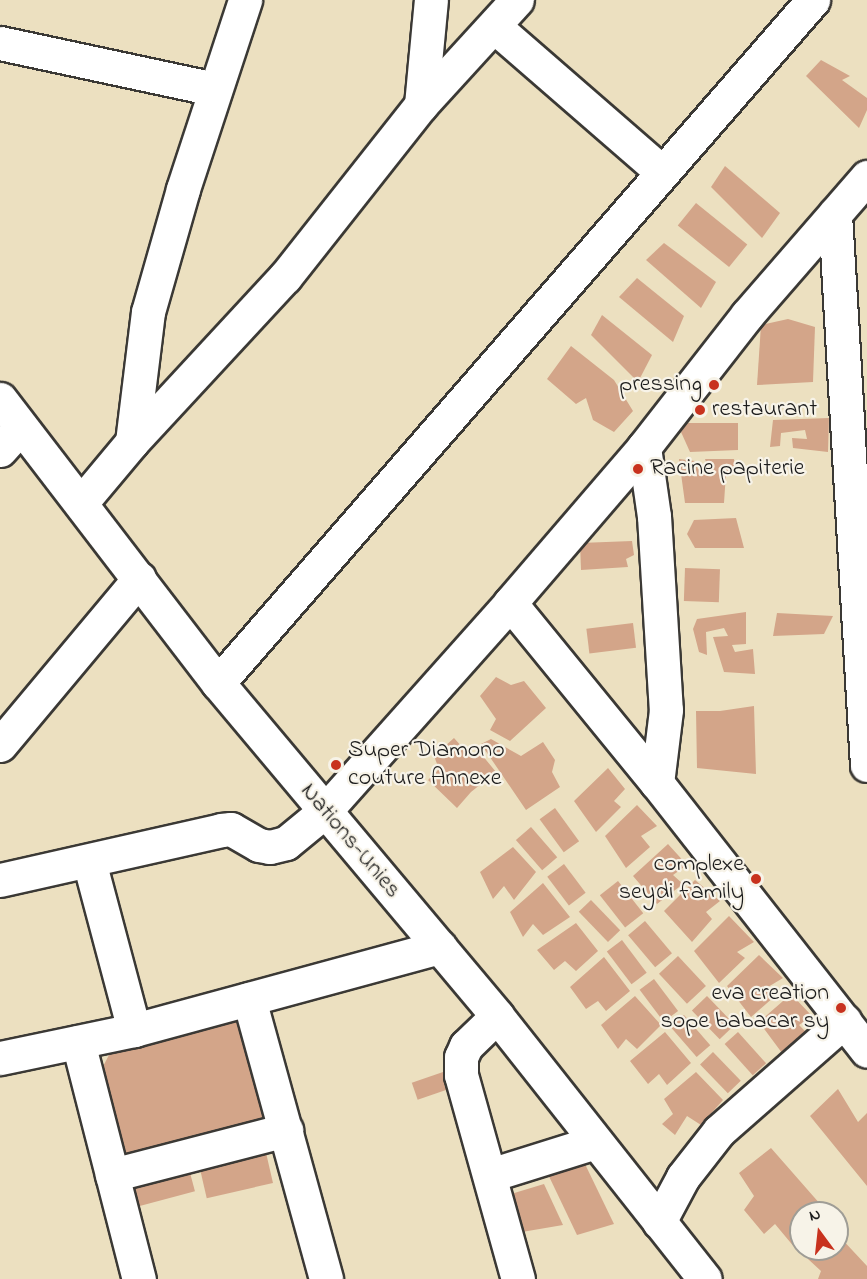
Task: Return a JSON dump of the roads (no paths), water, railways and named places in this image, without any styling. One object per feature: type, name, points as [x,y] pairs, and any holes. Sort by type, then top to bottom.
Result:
[{"type":"street","points":[[132,442],[148,312],[183,189],[245,0]]},
{"type":"street","points":[[421,105],[431,0]]},
{"type":"street","points":[[81,503],[132,442],[285,277],[421,105],[517,0]]},
{"type":"street","points":[[218,683],[813,0]]},
{"type":"street","points":[[494,26],[662,172]]},
{"type":"street","points":[[0,44],[215,89]]},
{"type":"street","points":[[0,880],[231,829],[259,845],[279,846],[325,811],[645,447],[747,315],[867,177]]},
{"type":"street","points":[[835,214],[856,369],[867,765]]},
{"type":"street","name":"Nations-Unies","points":[[0,399],[11,438],[81,503],[218,683],[497,1016],[705,1279]]},
{"type":"street","points":[[645,447],[654,516],[666,710],[657,783]]},
{"type":"street","points":[[0,745],[139,579]]},
{"type":"street","points":[[510,603],[657,783],[867,1050]]},
{"type":"street","points":[[89,861],[134,1030]]},
{"type":"street","points":[[0,1058],[134,1030],[440,947]]},
{"type":"street","points":[[249,999],[326,1279]]},
{"type":"street","points":[[497,1016],[465,1046],[461,1057],[460,1075],[490,1175],[515,1278]]},
{"type":"street","points":[[659,1222],[683,1177],[719,1131],[844,1021]]},
{"type":"street","points":[[78,1042],[140,1279]]},
{"type":"street","points":[[112,1175],[286,1130]]},
{"type":"street","points":[[490,1175],[595,1142]]},
{"type":"place","name":"pressing","points":[[714,385]]},
{"type":"place","name":"restaurant","points":[[700,410]]},
{"type":"place","name":"Racine papiterie","points":[[638,469]]},
{"type":"place","name":"Super Diamono couture Annexe","points":[[336,765]]},
{"type":"place","name":"complexe seydi family","points":[[756,879]]},
{"type":"place","name":"eva creation sope babacar sy","points":[[841,1008]]}]
